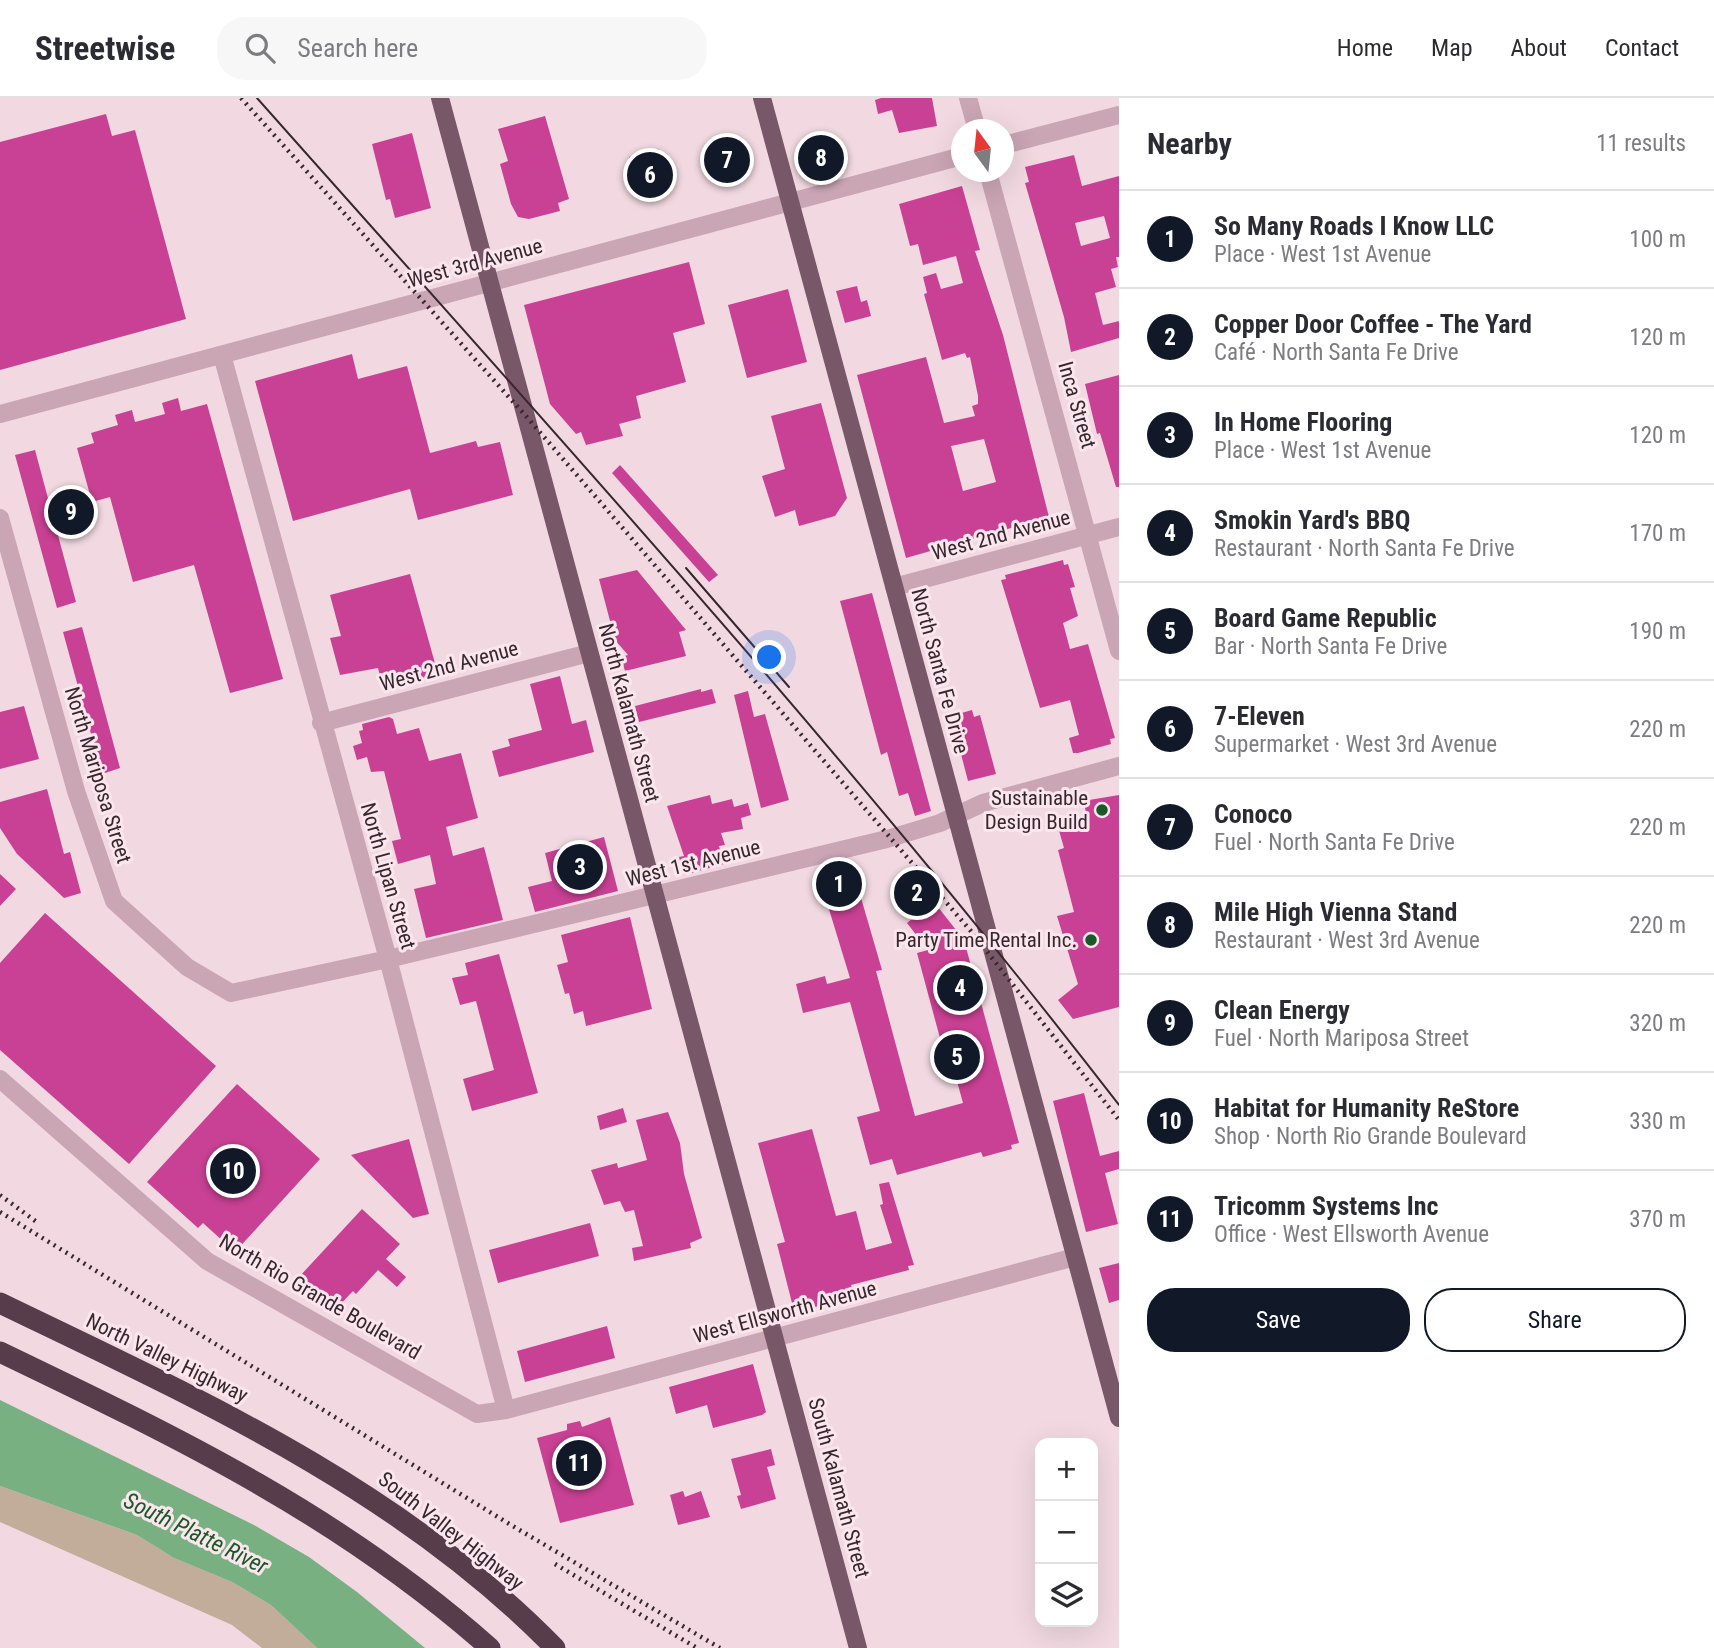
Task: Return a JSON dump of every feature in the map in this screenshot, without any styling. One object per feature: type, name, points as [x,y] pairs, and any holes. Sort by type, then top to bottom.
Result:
[{"type":"highway","name":"North Valley Highway","points":[[0,1303],[248,1425],[311,1460]]},
{"type":"highway","points":[[0,1352],[262,1484],[372,1552],[434,1599],[490,1648]]},
{"type":"highway","name":"South Valley Highway","points":[[311,1460],[373,1499],[455,1559],[555,1648]]},
{"type":"main road","name":"North Kalamath Street","points":[[440,98],[776,1339]]},
{"type":"main road","name":"North Santa Fe Drive","points":[[762,98],[1119,1418]]},
{"type":"main road","name":"South Kalamath Street","points":[[776,1339],[858,1648]]},
{"type":"street","points":[[968,98],[974,119]]},
{"type":"street","points":[[1014,142],[1119,114]]},
{"type":"street","name":"West 3rd Avenue","points":[[0,414],[951,159]]},
{"type":"street","name":"Inca Street","points":[[991,182],[1090,535],[1119,651]]},
{"type":"street","name":"North Lipan Street","points":[[222,355],[388,959],[506,1410]]},
{"type":"street","name":"North Mariposa Street","points":[[0,518],[76,791],[114,901],[187,967],[231,993]]},
{"type":"street","name":"West 2nd Avenue","points":[[894,587],[1119,527]]},
{"type":"street","name":"West 2nd Avenue","points":[[321,723],[589,653]]},
{"type":"street","name":"West 1st Avenue","points":[[231,993],[388,959],[891,838],[929,827],[983,803],[1119,766]]},
{"type":"street","name":"North Rio Grande Boulevard","points":[[0,1079],[207,1261],[477,1414],[506,1410]]},
{"type":"street","name":"West Ellsworth Avenue","points":[[506,1410],[1075,1256]]},
{"type":"shaded area","points":[[0,1486],[137,1535],[174,1558],[232,1582],[271,1605],[317,1648],[262,1648],[232,1625],[0,1522]]},
{"type":"water","name":"South Platte River","points":[[0,1400],[254,1525],[309,1557],[425,1648],[317,1648],[271,1605],[232,1582],[174,1558],[137,1535],[0,1486]]},
{"type":"building","points":[[932,98],[937,126],[899,133],[892,110],[878,114],[875,100]]},
{"type":"building","points":[[106,114],[112,136],[135,130],[186,319],[0,370],[0,142]]},
{"type":"building","points":[[545,116],[569,199],[558,203],[560,211],[529,219],[518,217],[511,204],[500,164],[508,161],[498,129]]},
{"type":"building","points":[[412,133],[431,208],[395,218],[390,199],[386,200],[372,144]]},
{"type":"building","points":[[729,141],[739,176],[724,180],[714,145]]},
{"type":"building","points":[[839,146],[843,159],[803,170],[800,157]]},
{"type":"building","points":[[659,149],[671,192],[641,200],[629,157]]},
{"type":"building","points":[[1074,155],[1082,186],[1119,176],[1119,257],[1116,257],[1118,267],[1111,269],[1116,287],[1095,293],[1103,325],[1119,321],[1119,338],[1071,352],[1064,317],[1025,183],[1029,182],[1025,167]],"holes":[[[1104,216],[1110,238],[1081,246],[1075,223]]]},
{"type":"building","points":[[962,186],[980,250],[975,251],[1003,335],[1049,517],[906,558],[857,375],[926,357],[944,423],[975,416],[972,406],[978,404],[978,396],[970,357],[967,358],[965,353],[942,360],[924,294],[927,293],[923,277],[936,273],[941,289],[963,283],[956,256],[923,265],[918,244],[910,246],[899,204]],"holes":[[[984,439],[996,482],[963,491],[951,446]]]},
{"type":"building","points":[[689,262],[705,324],[673,333],[686,382],[636,396],[641,418],[619,424],[623,436],[586,445],[581,432],[576,434],[550,404],[524,305]]},
{"type":"building","points":[[857,286],[861,302],[867,300],[871,316],[845,323],[836,291]]},
{"type":"building","points":[[788,289],[807,362],[747,378],[728,305]]},
{"type":"building","points":[[352,354],[358,379],[407,366],[430,453],[476,441],[478,447],[500,442],[513,495],[418,520],[410,489],[293,521],[255,381]]},
{"type":"building","points":[[1119,375],[1119,487],[1116,487],[1100,433],[1097,434],[1085,384]]},
{"type":"building","points":[[178,398],[181,411],[207,404],[283,679],[230,693],[194,565],[133,582],[110,497],[92,502],[77,448],[94,443],[91,433],[118,425],[115,415],[132,410],[135,422],[165,414],[162,403]]},
{"type":"building","points":[[821,403],[847,498],[835,516],[799,526],[795,510],[775,517],[762,476],[785,469],[771,416]]},
{"type":"building","points":[[35,450],[76,602],[57,608],[15,455]]},
{"type":"building","points":[[620,465],[718,575],[709,582],[612,473]]},
{"type":"building","points":[[1063,560],[1064,565],[1068,564],[1075,587],[1070,588],[1078,616],[1063,623],[1070,649],[1088,644],[1115,738],[1110,739],[1111,744],[1078,753],[1073,753],[1069,738],[1079,735],[1070,700],[1040,708],[1001,580],[1006,579],[1005,575]]},
{"type":"building","points":[[637,570],[686,630],[679,632],[686,656],[625,671],[621,657],[628,655],[615,640],[599,579]]},
{"type":"building","points":[[410,574],[438,674],[383,688],[378,668],[340,675],[330,638],[341,636],[330,595]]},
{"type":"building","points":[[872,593],[931,811],[915,816],[908,793],[899,796],[887,752],[881,755],[840,601]]},
{"type":"building","points":[[82,627],[120,768],[102,774],[63,632]]},
{"type":"building","points":[[560,676],[572,724],[586,720],[594,752],[499,777],[492,751],[510,746],[508,739],[542,730],[530,684]]},
{"type":"building","points":[[701,689],[701,692],[712,689],[716,703],[639,722],[635,706]]},
{"type":"building","points":[[748,691],[754,717],[765,714],[789,800],[761,808],[734,695]]},
{"type":"building","points":[[24,706],[39,759],[0,769],[0,712]]},
{"type":"building","points":[[972,710],[974,717],[980,715],[996,774],[968,781],[951,716]]},
{"type":"building","points":[[389,717],[393,719],[397,734],[419,728],[429,761],[461,753],[478,818],[446,827],[453,856],[484,847],[503,920],[426,938],[414,889],[436,884],[430,855],[398,864],[392,841],[401,839],[384,771],[371,772],[367,757],[357,760],[353,746],[362,743],[359,731],[363,730],[362,724]]},
{"type":"building","points":[[47,789],[64,854],[70,852],[81,893],[64,898],[17,854],[0,828],[0,802]]},
{"type":"building","points":[[710,795],[712,804],[732,799],[734,807],[748,803],[751,815],[741,818],[743,829],[721,833],[725,845],[719,846],[724,864],[684,875],[679,857],[684,856],[667,806]]},
{"type":"building","name":"Party Time Rental Inc.","points":[[1119,795],[1119,1007],[1073,1019],[1058,1000],[1078,984],[1057,916],[1074,912],[1058,850],[1064,848],[1058,827],[1088,819],[1083,801]]},
{"type":"building","points":[[604,837],[618,891],[535,912],[528,887],[552,881],[545,853]]},
{"type":"building","points":[[850,860],[882,970],[876,971],[915,1116],[963,1103],[955,1074],[950,1075],[917,953],[928,950],[907,923],[913,918],[904,887],[915,878],[964,940],[1019,1143],[1011,1145],[1012,1149],[983,1157],[981,1152],[897,1175],[892,1159],[870,1165],[857,1117],[880,1111],[850,1002],[803,1013],[796,984],[825,976],[827,984],[850,978],[817,870]]},
{"type":"building","points":[[0,874],[16,889],[0,906]]},
{"type":"building","points":[[45,913],[216,1066],[129,1164],[0,1050],[0,963]]},
{"type":"building","points":[[630,917],[652,1009],[586,1026],[583,1011],[574,1014],[569,993],[565,994],[557,965],[568,962],[561,935]]},
{"type":"building","points":[[499,954],[538,1093],[472,1111],[463,1079],[494,1070],[476,1001],[460,1005],[452,978],[468,975],[465,963]]},
{"type":"building","points":[[237,1084],[320,1159],[235,1252],[203,1223],[198,1228],[147,1182]]},
{"type":"building","points":[[1084,1093],[1100,1156],[1119,1151],[1119,1169],[1105,1173],[1118,1224],[1086,1232],[1053,1101]]},
{"type":"building","points":[[623,1108],[627,1122],[600,1130],[597,1116]]},
{"type":"building","points":[[668,1112],[680,1143],[684,1174],[702,1238],[690,1243],[691,1248],[634,1261],[632,1248],[643,1246],[634,1210],[625,1212],[620,1201],[604,1205],[591,1170],[617,1163],[618,1168],[647,1160],[636,1120]]},
{"type":"building","points":[[812,1129],[836,1216],[856,1211],[866,1250],[892,1243],[880,1205],[883,1204],[879,1184],[889,1182],[914,1265],[908,1266],[909,1270],[851,1285],[854,1296],[801,1311],[792,1303],[777,1244],[785,1242],[758,1143]]},
{"type":"building","points":[[409,1139],[429,1214],[413,1218],[351,1155]]},
{"type":"building","points":[[362,1209],[400,1244],[386,1259],[406,1277],[397,1287],[378,1270],[356,1294],[353,1291],[335,1310],[299,1277]]},
{"type":"building","points":[[590,1223],[599,1256],[498,1283],[489,1250]]},
{"type":"building","points":[[1119,1263],[1119,1300],[1109,1303],[1099,1268]]},
{"type":"building","points":[[607,1326],[615,1358],[525,1382],[517,1351]]},
{"type":"building","points":[[753,1364],[766,1412],[762,1415],[713,1428],[707,1405],[676,1414],[669,1387]]},
{"type":"building","points":[[610,1417],[634,1505],[560,1523],[537,1438],[567,1430],[567,1424],[580,1421],[582,1427]]},
{"type":"building","points":[[771,1449],[775,1465],[767,1467],[776,1499],[741,1509],[737,1496],[741,1495],[731,1459]]},
{"type":"building","points":[[683,1491],[685,1497],[701,1491],[710,1517],[678,1525],[670,1495]]},
{"type":"tram line","points":[[257,98],[587,469],[805,720],[912,846],[1119,1105]]},
{"type":"tram line","points":[[686,568],[789,687]]},
{"type":"railway","points":[[241,98],[525,415],[970,930],[1119,1120]]},
{"type":"railway","points":[[0,1195],[38,1223]]},
{"type":"railway","points":[[0,1212],[511,1525],[720,1648]]},
{"type":"railway","points":[[555,1564],[697,1648]]},
{"type":"place","name":"Mile High Vienna Stand","points":[[821,158]]},
{"type":"place","name":"Conoco","points":[[727,160]]},
{"type":"place","name":"7-Eleven","points":[[650,175]]},
{"type":"place","name":"Clean Energy","points":[[71,512]]},
{"type":"place","name":"Sustainable Design Build","points":[[1102,810]]},
{"type":"place","name":"In Home Flooring","points":[[580,867]]},
{"type":"place","name":"So Many Roads I Know LLC","points":[[839,884]]},
{"type":"place","name":"Copper Door Coffee - The Yard","points":[[917,893]]},
{"type":"place","name":"Party Time Rental Inc.","points":[[1091,940]]},
{"type":"place","name":"Smokin Yard's BBQ","points":[[960,988]]},
{"type":"place","name":"Board Game Republic","points":[[957,1057]]},
{"type":"place","name":"Habitat for Humanity ReStore","points":[[233,1171]]},
{"type":"place","name":"Tricomm Systems Inc","points":[[579,1463]]}]
